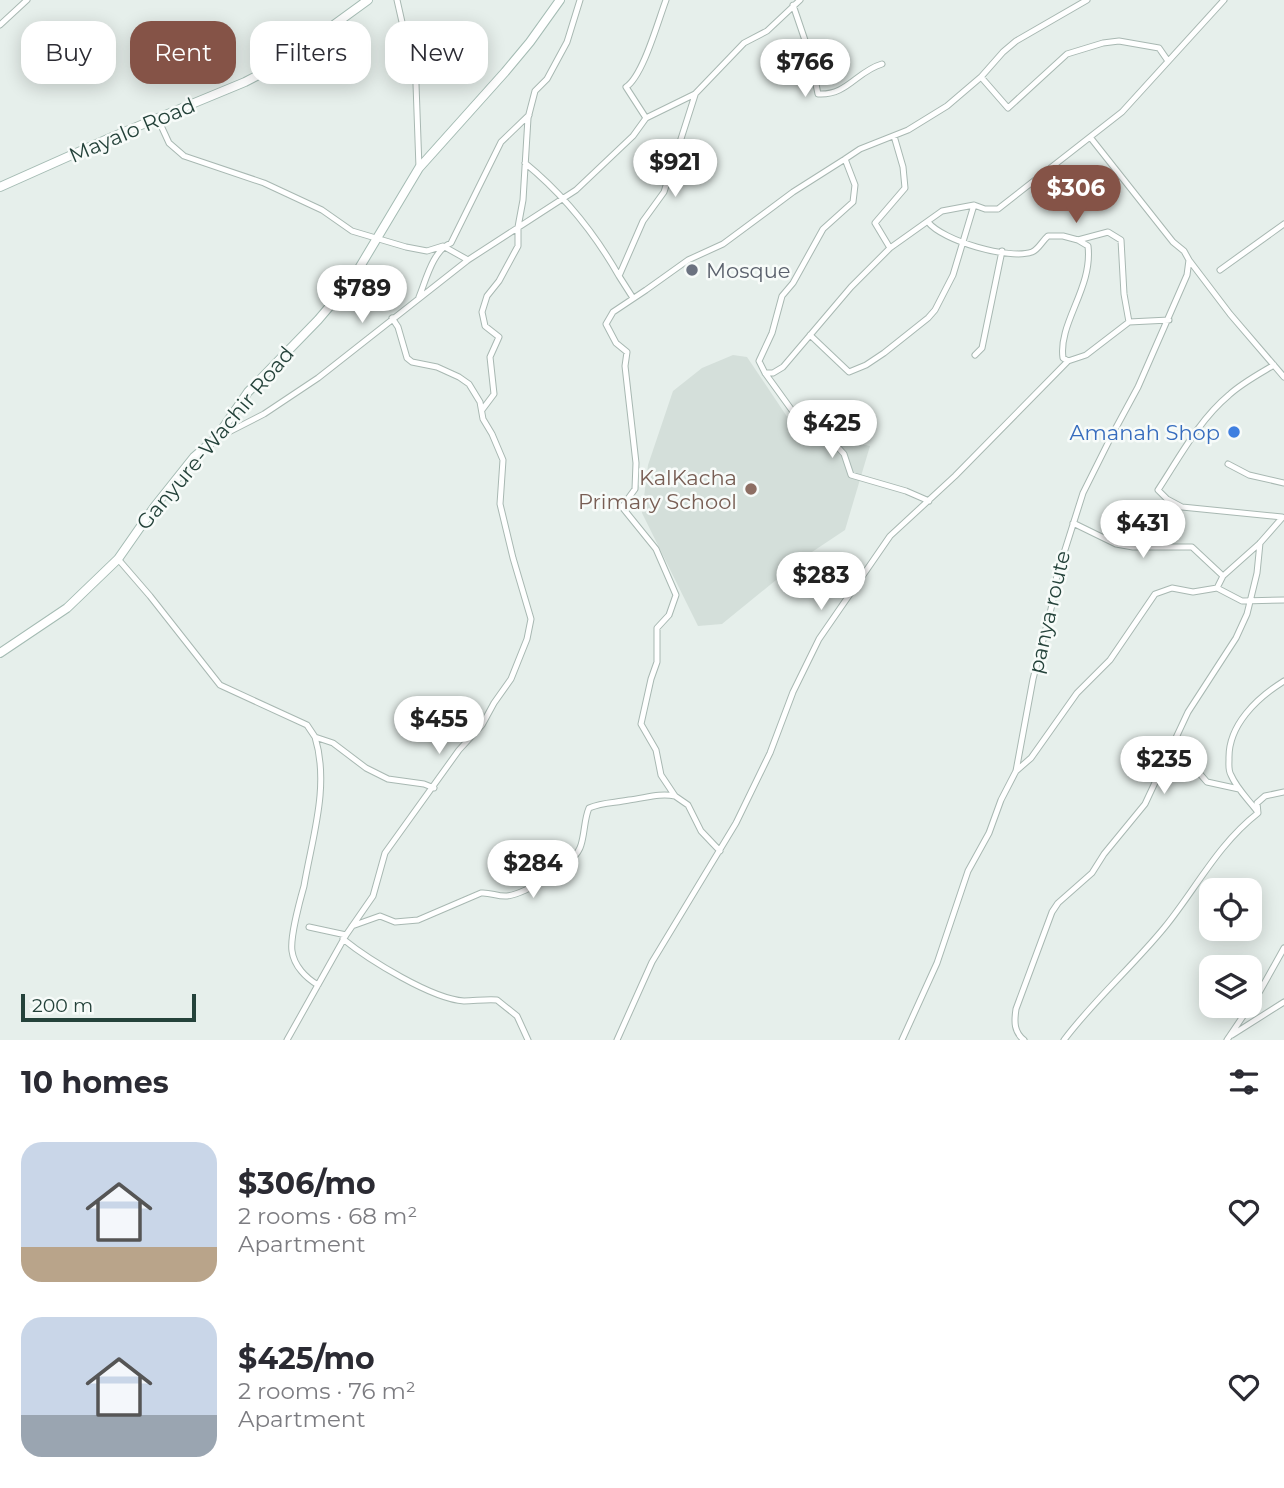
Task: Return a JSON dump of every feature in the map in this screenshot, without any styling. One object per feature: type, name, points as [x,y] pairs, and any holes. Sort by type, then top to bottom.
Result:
[{"type":"street","points":[[0,26],[27,0]]},
{"type":"street","name":"Mayalo Road","points":[[0,187],[112,136],[245,82],[280,64],[368,0]]},
{"type":"street","points":[[397,0],[416,84],[419,168]]},
{"type":"street","name":"Ganyure-Wachir Road","points":[[0,653],[67,608],[118,559],[155,506],[194,457],[216,438],[248,392],[318,320],[352,280],[419,168],[514,62],[560,0]]},
{"type":"street","points":[[481,410],[494,394],[490,357],[499,337],[485,326],[482,312],[487,296],[499,281],[518,246],[529,115],[535,91],[547,79],[567,42],[580,0]]},
{"type":"street","points":[[646,118],[626,87],[632,83],[644,59],[666,0]]},
{"type":"street","points":[[216,438],[264,414],[307,385],[468,260],[564,198],[633,136],[646,118],[695,94],[744,43],[767,31],[800,0]]},
{"type":"street","points":[[720,850],[701,831],[688,805],[675,796],[661,775],[656,750],[641,724],[657,662],[657,628],[669,615],[676,595],[656,549],[622,508],[635,489],[636,463],[626,379],[627,352],[616,343],[606,324],[613,312],[688,260],[723,244],[793,192],[860,149],[908,130],[947,106],[981,77],[1016,41],[1087,0]]},
{"type":"street","points":[[765,373],[773,373],[783,367],[873,263],[890,248],[942,211],[974,205],[985,209],[998,209],[1122,112],[1224,0]]},
{"type":"street","points":[[793,5],[810,55],[818,94],[847,88],[864,72],[882,64]]},
{"type":"street","points":[[981,77],[1008,108],[1057,61],[1067,54],[1094,46],[1119,41],[1159,48],[1168,61]]},
{"type":"street","points":[[619,276],[643,221],[664,192],[695,94]]},
{"type":"street","points":[[158,119],[169,143],[184,156],[264,183],[322,210],[352,231],[427,251],[451,243],[501,142],[529,115]]},
{"type":"street","points":[[890,248],[875,223],[902,195],[905,188],[904,167],[894,136]]},
{"type":"street","points":[[1090,137],[1230,314],[1284,377]]},
{"type":"street","points":[[845,159],[855,184],[853,202],[823,229],[793,283],[782,296],[772,333],[760,356],[765,373],[804,428],[833,442],[844,454],[851,475],[906,491],[929,501]]},
{"type":"street","points":[[525,163],[564,198],[603,248],[633,298]]},
{"type":"street","points":[[810,335],[845,370],[854,371],[866,365],[928,318],[953,275],[974,205]]},
{"type":"street","points":[[928,222],[936,232],[961,243],[1002,250],[1030,252],[1051,236],[1078,240],[1088,246],[1088,265],[1082,292],[1064,337],[1063,358],[1068,361]]},
{"type":"street","points":[[1220,270],[1284,225]]},
{"type":"street","points":[[1078,240],[1108,232],[1121,240],[1124,294],[1129,322]]},
{"type":"street","points":[[443,246],[468,260]]},
{"type":"street","points":[[418,299],[443,246]]},
{"type":"street","points":[[975,355],[982,348],[1002,250]]},
{"type":"street","name":"panya route","points":[[902,1040],[937,963],[968,871],[989,833],[1001,800],[1016,771],[1057,575],[1073,523],[1093,471],[1138,387],[1169,320],[1187,275],[1189,260]]},
{"type":"street","points":[[287,1040],[344,937],[373,896],[385,853],[459,750],[482,725],[511,679],[527,639],[531,619],[500,504],[503,460],[483,419],[480,402],[460,377],[407,358],[398,327],[392,318]]},
{"type":"street","points":[[617,1040],[652,962],[720,850],[770,753],[793,692],[819,639],[890,536],[929,501],[1068,361],[1086,355],[1129,322],[1169,320]]},
{"type":"street","points":[[1274,365],[1228,395],[1216,408],[1158,491],[1182,507],[1283,517]]},
{"type":"street","points":[[1228,464],[1249,475],[1284,483]]},
{"type":"street","points":[[1217,588],[1223,576],[1260,543],[1283,517]]},
{"type":"street","points":[[1073,523],[1116,544],[1133,547],[1192,547],[1223,576]]},
{"type":"street","points":[[1024,1040],[1018,1035],[1014,1024],[1016,1009],[1052,912],[1058,902],[1092,873],[1144,804],[1188,712],[1236,638],[1252,600],[1260,543]]},
{"type":"street","points":[[118,559],[220,685],[300,721],[315,737],[322,789],[299,900],[292,951],[306,978],[318,985]]},
{"type":"street","points":[[1016,771],[1031,758],[1077,693],[1110,660],[1155,594],[1172,588],[1193,592],[1217,588],[1242,601],[1284,600]]},
{"type":"street","points":[[1258,813],[1229,773],[1229,751],[1235,728],[1266,693],[1284,681]]},
{"type":"street","points":[[315,737],[333,743],[366,768],[388,779],[434,788]]},
{"type":"street","points":[[1169,749],[1194,767],[1207,782],[1239,789]]},
{"type":"street","points":[[1258,813],[1257,803],[1265,796],[1284,792]]},
{"type":"street","points":[[352,926],[380,916],[395,922],[418,920],[481,893],[489,892],[503,897],[514,895],[545,879],[576,854],[581,847],[589,808],[610,801],[626,801],[662,793],[675,796]]},
{"type":"street","points":[[1064,1040],[1101,994],[1139,957],[1188,898],[1216,854],[1241,826],[1258,813]]},
{"type":"street","points":[[309,927],[344,937],[392,971],[428,990],[462,1001],[497,1000],[517,1016],[528,1040]]},
{"type":"street","points":[[1228,1038],[1261,991],[1284,947]]},
{"type":"street","points":[[1228,1038],[1284,1002]]},
{"type":"shaded area","name":"KalKacha Primary School","points":[[733,355],[747,357],[796,430],[870,446],[845,530],[803,558],[722,624],[698,626],[642,513],[648,465],[673,391],[702,368]]},
{"type":"place","name":"Mosque","points":[[692,270]]},
{"type":"place","name":"Amanah Shop","points":[[1234,432]]},
{"type":"place","name":"KalKacha Primary School","points":[[751,489]]}]
